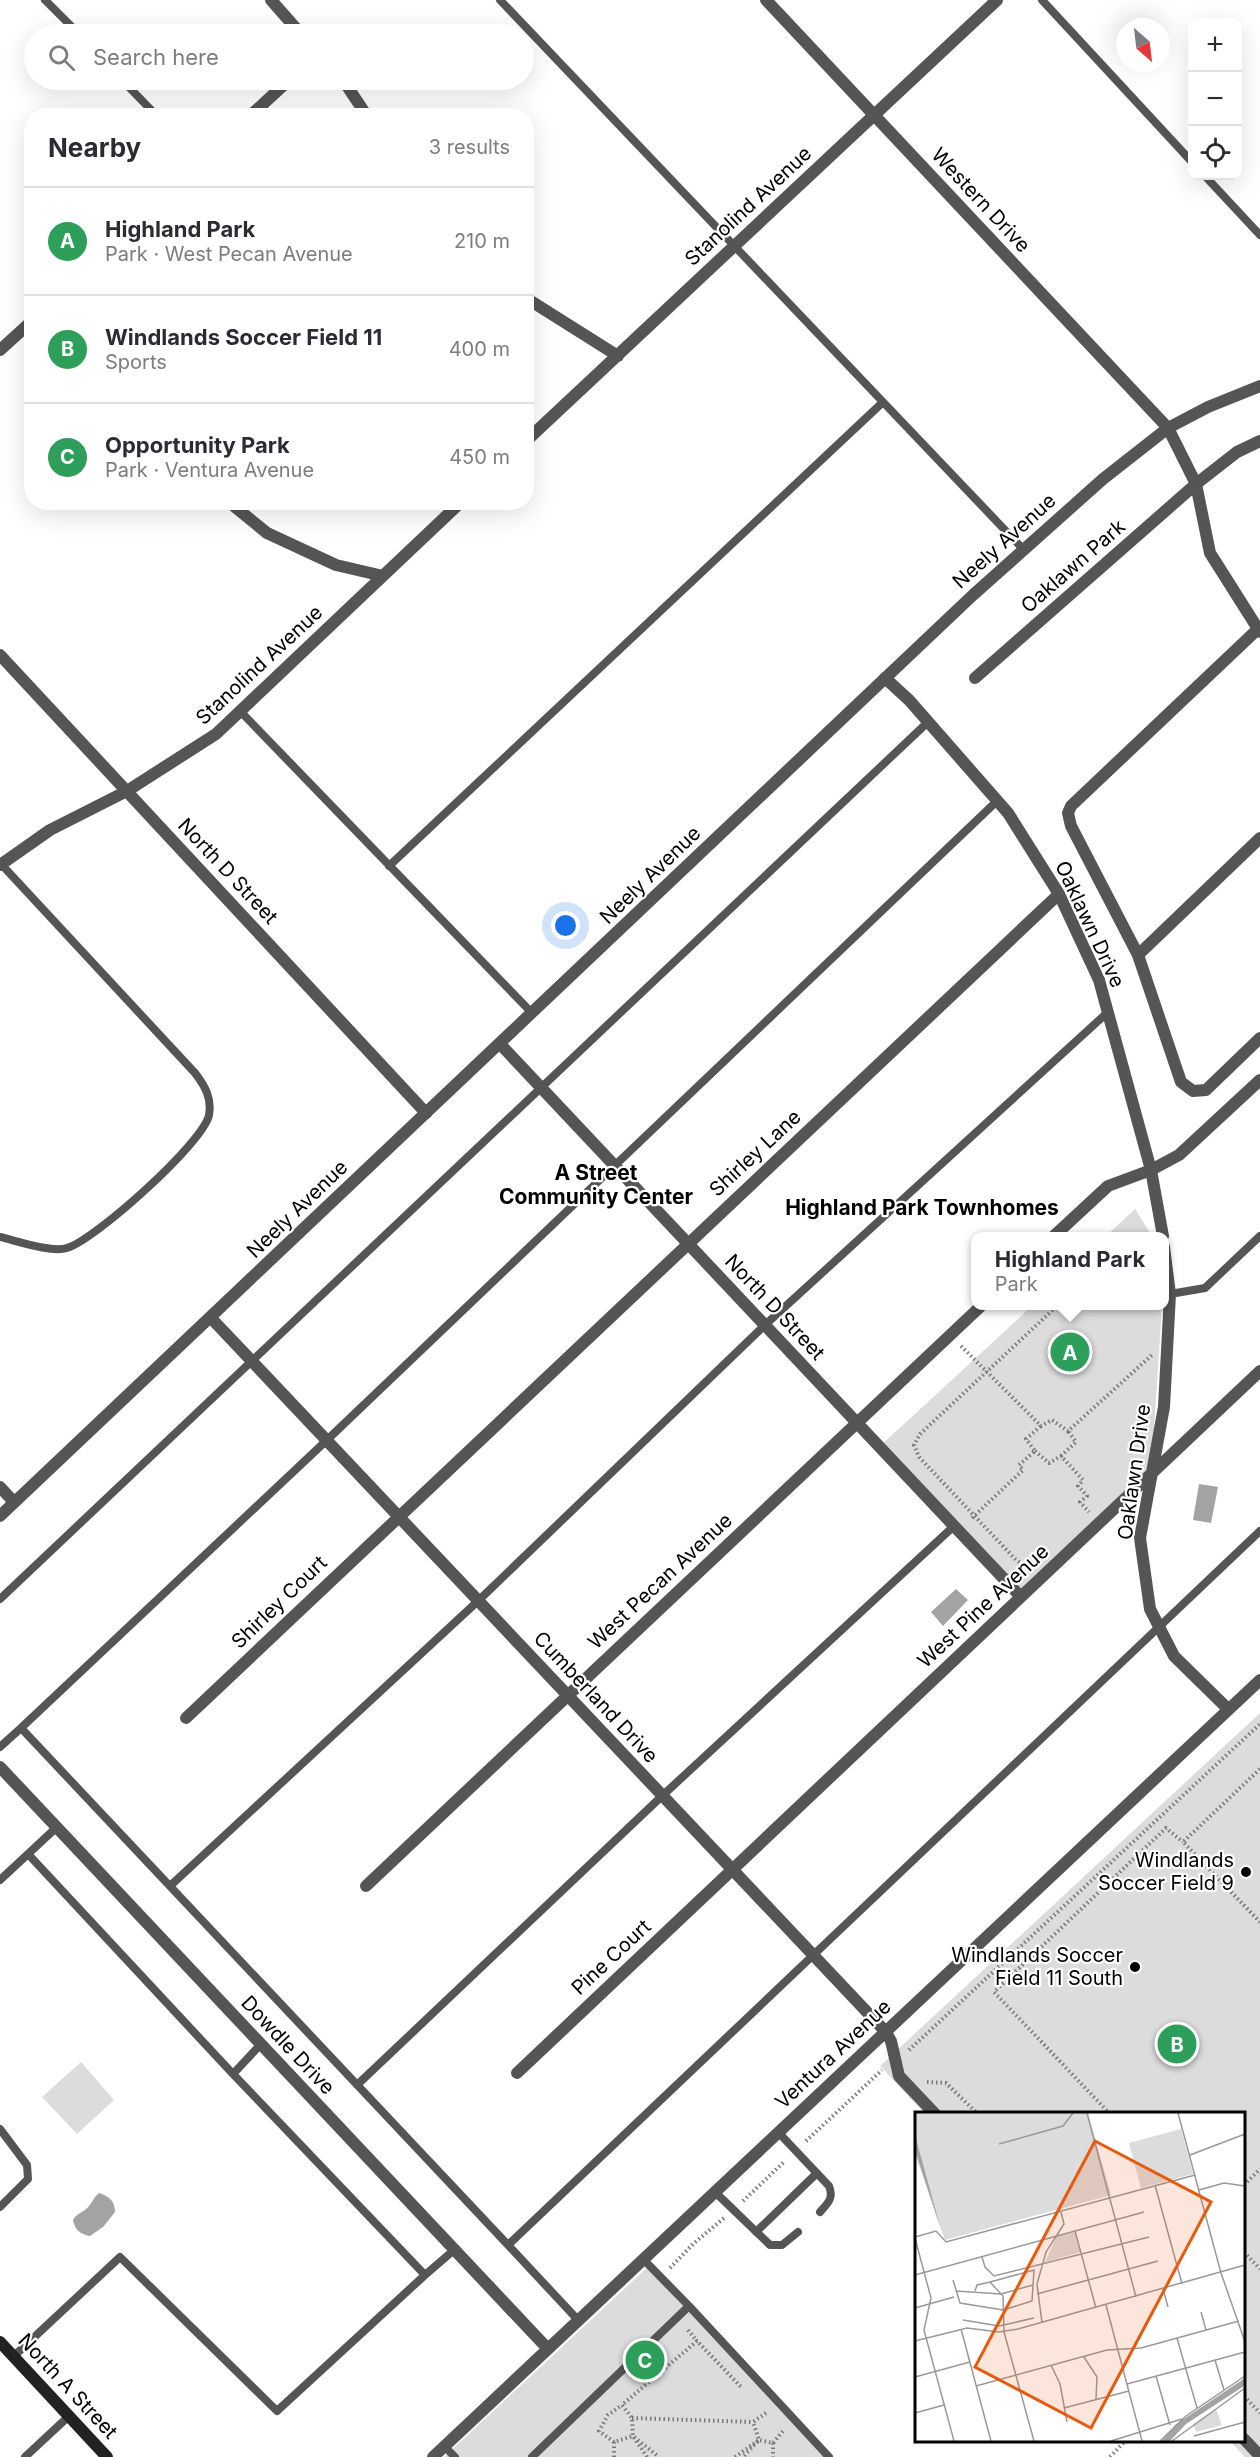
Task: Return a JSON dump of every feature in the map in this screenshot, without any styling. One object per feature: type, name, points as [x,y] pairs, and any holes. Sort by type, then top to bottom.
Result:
[{"type":"main road","name":"North A Street","points":[[0,2342],[107,2457]]},
{"type":"street","points":[[271,0],[292,24]]},
{"type":"street","name":"Western Drive","points":[[766,0],[1168,428]]},
{"type":"street","name":"Stanolind Avenue","points":[[534,434],[997,0]]},
{"type":"street","points":[[259,108],[278,90]]},
{"type":"street","points":[[350,90],[362,108]]},
{"type":"street","points":[[534,303],[618,356]]},
{"type":"street","points":[[0,350],[24,328]]},
{"type":"street","name":"Neely Avenue","points":[[0,1516],[885,678],[1103,479],[1168,428],[1224,400],[1260,386]]},
{"type":"street","points":[[1168,428],[1196,484],[1210,553],[1259,629],[1071,806],[1068,813],[1071,826],[1138,955],[1181,1082],[1193,1091],[1206,1090],[1260,1038]]},
{"type":"street","name":"Oaklawn Park","points":[[975,678],[1196,484],[1237,452],[1260,441]]},
{"type":"street","points":[[239,510],[267,533],[336,565],[383,576]]},
{"type":"street","name":"Stanolind Avenue","points":[[1,865],[50,830],[127,791],[216,734],[453,510]]},
{"type":"street","name":"North D Street","points":[[0,655],[426,1113]]},
{"type":"street","name":"Oaklawn Drive","points":[[885,678],[909,700],[1008,813],[1059,894],[1099,980],[1151,1170],[1162,1232]]},
{"type":"street","points":[[1138,955],[1260,838]]},
{"type":"street","name":"Shirley Lane","points":[[399,1515],[1059,894]]},
{"type":"street","name":"North D Street","points":[[500,1044],[1021,1597]]},
{"type":"street","points":[[1058,1232],[1108,1186],[1151,1170],[1179,1155],[1260,1080]]},
{"type":"street","name":"Oaklawn Drive","points":[[1169,1286],[1164,1407],[1140,1538],[1149,1609],[1174,1656],[1228,1709]]},
{"type":"street","name":"West Pecan Avenue","points":[[366,1886],[976,1310]]},
{"type":"street","name":"Cumberland Drive","points":[[211,1318],[885,2031],[891,2041],[899,2076],[932,2112]]},
{"type":"street","name":"West Pine Avenue","points":[[732,1870],[1260,1371]]},
{"type":"street","points":[[0,1487],[14,1502]]},
{"type":"street","name":"Shirley Court","points":[[186,1718],[399,1515]]},
{"type":"street","name":"Ventura Avenue","points":[[433,2457],[1260,1680]]},
{"type":"street","name":"Dowdle Drive","points":[[0,1767],[548,2349]]},
{"type":"street","name":"Pine Court","points":[[517,2073],[732,1870]]},
{"type":"street","points":[[1245,2440],[1260,2456]]},
{"type":"lane","points":[[45,0],[69,24]]},
{"type":"lane","points":[[500,0],[523,24]]},
{"type":"lane","points":[[1042,0],[1188,158]]},
{"type":"lane","points":[[534,36],[733,248],[1024,550]]},
{"type":"lane","points":[[132,90],[149,108]]},
{"type":"lane","points":[[1209,180],[1260,235]]},
{"type":"lane","points":[[389,866],[882,403]]},
{"type":"lane","points":[[240,711],[532,1013]]},
{"type":"lane","points":[[0,1599],[928,722]]},
{"type":"lane","points":[[0,1747],[616,1166],[997,801]]},
{"type":"lane","points":[[0,1237],[64,1249],[94,1234],[195,1140],[209,1117],[210,1104],[208,1092],[195,1073],[1,865]]},
{"type":"lane","points":[[170,1886],[478,1600],[765,1325],[1108,1012]]},
{"type":"lane","points":[[1170,1294],[1205,1288],[1260,1236]]},
{"type":"lane","points":[[357,2085],[662,1796],[956,1528]]},
{"type":"lane","points":[[508,2245],[1260,1531]]},
{"type":"lane","points":[[21,1728],[578,2320]]},
{"type":"lane","points":[[0,1880],[57,1827]]},
{"type":"lane","points":[[28,1854],[425,2276]]},
{"type":"lane","points":[[233,2074],[261,2044]]},
{"type":"lane","points":[[0,2128],[27,2165],[28,2179],[0,2207]]},
{"type":"lane","points":[[778,2132],[829,2186],[832,2196],[820,2212]]},
{"type":"lane","points":[[756,2232],[817,2173]]},
{"type":"lane","points":[[715,2192],[770,2245],[778,2246],[798,2232]]},
{"type":"lane","points":[[14,2356],[120,2257],[277,2411],[454,2250]]},
{"type":"lane","points":[[643,2259],[829,2457]]},
{"type":"lane","points":[[532,2457],[689,2306]]},
{"type":"lane","points":[[25,2457],[69,2416]]},
{"type":"lane","points":[[444,2446],[455,2457]]},
{"type":"path","points":[[1037,1561],[1029,1565],[1020,1563],[919,1457],[914,1445],[920,1434],[1052,1310]]},
{"type":"path","points":[[950,1335],[1041,1426]]},
{"type":"path","points":[[1150,1367],[1151,1347]]},
{"type":"path","points":[[1068,1431],[1151,1356],[1167,1352]]},
{"type":"path","points":[[1052,1420],[1068,1431],[1076,1442],[1061,1456],[1049,1463],[1035,1451],[1026,1439],[1052,1420]]},
{"type":"path","points":[[956,1528],[973,1516],[1023,1470],[1019,1465],[1035,1451]]},
{"type":"path","points":[[1061,1456],[1083,1480],[1078,1486],[1087,1496],[1080,1502],[1100,1523]]},
{"type":"path","points":[[1084,1516],[1095,1505]]},
{"type":"path","points":[[885,2031],[908,2046],[902,2055],[913,2047],[1260,1724]]},
{"type":"path","points":[[1183,1842],[1260,1769]]},
{"type":"path","points":[[1108,2112],[994,1992],[1166,1828],[1183,1842],[1260,1922]]},
{"type":"path","points":[[662,2277],[693,2244],[733,2210],[895,2059]]},
{"type":"path","points":[[926,2082],[946,2083],[976,2112]]},
{"type":"path","points":[[1245,2184],[1260,2169]]},
{"type":"path","points":[[1245,2253],[1260,2269]]},
{"type":"path","points":[[614,2442],[599,2431],[608,2415],[697,2341],[743,2389]]},
{"type":"path","points":[[1245,2397],[1260,2413]]},
{"type":"path","points":[[622,2405],[632,2418],[633,2436],[647,2457]]},
{"type":"path","points":[[759,2405],[771,2418]]},
{"type":"path","points":[[632,2418],[753,2422],[766,2413]]},
{"type":"path","points":[[753,2422],[759,2440]]},
{"type":"path","points":[[777,2424],[789,2438]]},
{"type":"path","points":[[773,2457],[773,2443],[783,2431]]},
{"type":"path","points":[[614,2442],[633,2436]]},
{"type":"path","points":[[633,2436],[659,2457]]},
{"type":"path","points":[[743,2457],[759,2440]]},
{"type":"path","points":[[735,2457],[759,2440],[773,2443]]},
{"type":"path","points":[[614,2442],[614,2457]]},
{"type":"path","points":[[1110,2457],[1124,2442]]},
{"type":"shaded area","points":[[1135,1209],[1149,1232],[1110,1232]]},
{"type":"shaded area","points":[[1028,1310],[1162,1310],[1151,1475],[1020,1596],[879,1447]]},
{"type":"shaded area","points":[[1199,1484],[1218,1487],[1211,1523],[1193,1520]]},
{"type":"shaded area","points":[[956,1589],[968,1600],[943,1626],[931,1612]]},
{"type":"shaded area","points":[[1260,1713],[1260,2457],[1245,2457],[1231,2442],[1245,2442],[1245,2112],[923,2112],[880,2066]]},
{"type":"shaded area","points":[[81,2062],[114,2100],[77,2134],[42,2097]]},
{"type":"shaded area","points":[[99,2193],[111,2200],[115,2212],[103,2227],[90,2236],[86,2235],[77,2229],[73,2220]]},
{"type":"shaded area","points":[[651,2264],[832,2457],[444,2457]]},
{"type":"place","name":"Highland Park","points":[[1070,1352]]},
{"type":"place","name":"Windlands Soccer Field 9","points":[[1246,1872]]},
{"type":"place","name":"Windlands Soccer Field 11 South","points":[[1135,1967]]},
{"type":"place","name":"Windlands Soccer Field 11","points":[[1177,2044]]},
{"type":"place","name":"Opportunity Park","points":[[645,2360]]},
{"type":"district","name":"A Street Community Center","points":[[596,1184]]},
{"type":"district","name":"Highland Park Townhomes","points":[[922,1207]]}]
